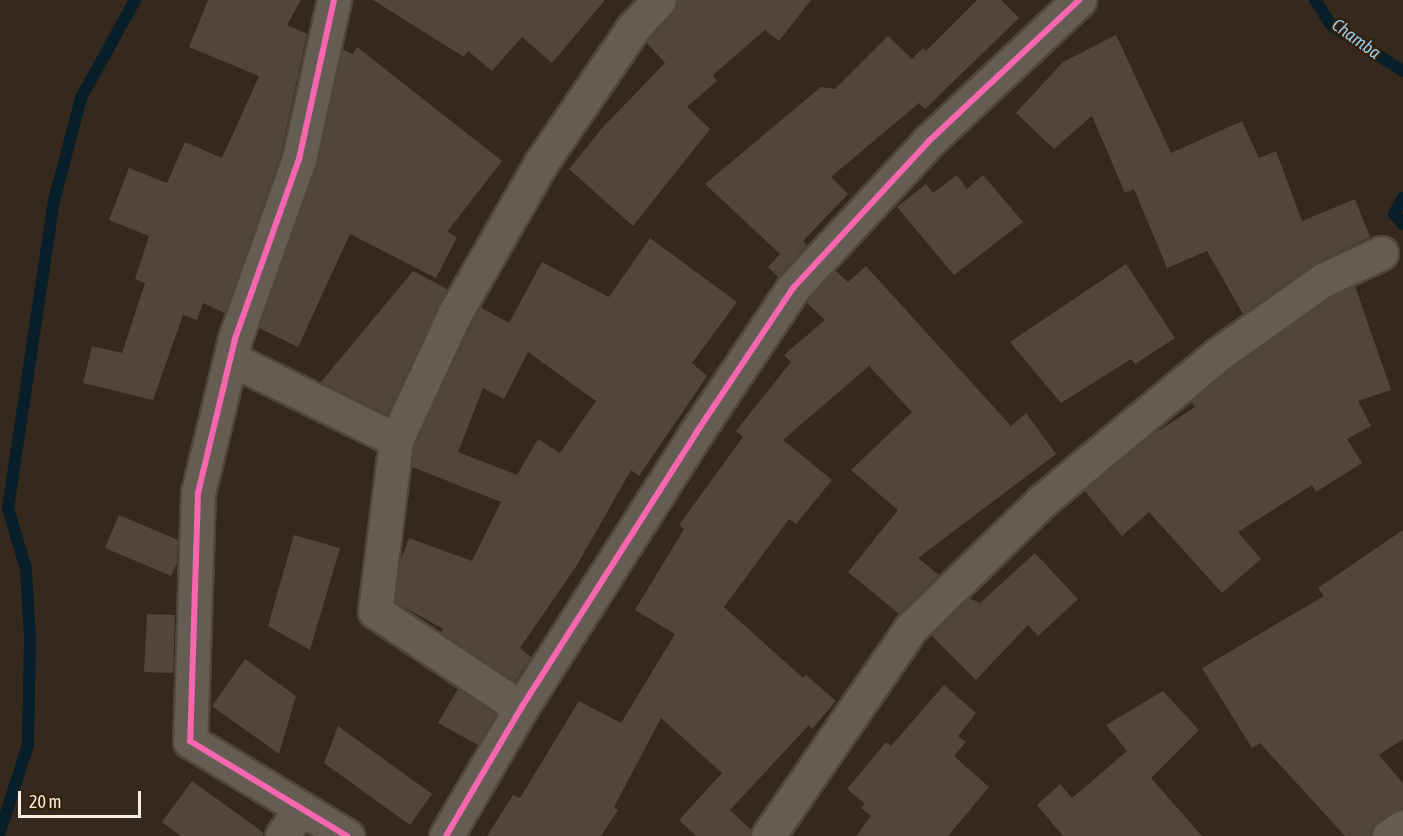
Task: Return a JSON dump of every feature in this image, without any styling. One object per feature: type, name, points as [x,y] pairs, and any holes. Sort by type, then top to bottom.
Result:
[{"type":"street","points":[[334,0],[299,159],[231,358],[198,493],[190,741],[347,836]]},
{"type":"street","points":[[521,708],[375,612],[396,440],[454,315],[541,163],[633,28],[659,0]]},
{"type":"street","points":[[446,836],[521,708],[696,433],[794,288],[929,141],[1079,0]]},
{"type":"street","points":[[768,836],[911,628],[1042,501],[1217,355],[1323,280],[1381,253]]},
{"type":"street","points":[[231,358],[396,440]]},
{"type":"street","points":[[282,836],[301,808]]},
{"type":"street","points":[[1389,836],[1403,826]]},
{"type":"building","points":[[208,0],[301,0],[287,25],[307,34],[281,154],[225,313],[203,303],[197,320],[183,315],[153,400],[83,383],[92,346],[122,353],[145,283],[135,279],[149,236],[109,220],[129,168],[167,183],[185,142],[222,158],[259,76],[189,47]]},
{"type":"building","points":[[373,0],[605,0],[552,63],[522,37],[492,71],[468,51],[464,57]]},
{"type":"building","points":[[677,0],[811,0],[779,41],[765,30],[713,75],[717,81],[687,107],[710,129],[633,226],[569,169],[604,126],[665,63],[646,42],[673,13]]},
{"type":"building","points":[[977,0],[1001,0],[1019,18],[925,109],[919,103],[831,177],[848,194],[803,241],[807,245],[778,277],[768,267],[780,254],[705,184],[821,87],[835,89],[888,36],[912,59],[923,48],[926,51]]},
{"type":"building","points":[[1116,35],[1171,153],[1242,121],[1259,158],[1276,151],[1302,221],[1355,199],[1370,237],[1312,265],[1243,314],[1207,251],[1167,268],[1134,189],[1125,193],[1092,116],[1054,149],[1016,113],[1063,62]]},
{"type":"building","points":[[357,47],[502,161],[447,232],[457,237],[436,278],[350,234],[298,347],[259,328],[317,165],[342,49],[353,54]]},
{"type":"building","points":[[957,175],[967,189],[983,175],[1023,222],[954,275],[897,207],[926,184],[933,193]]},
{"type":"building","points":[[650,238],[737,302],[692,363],[707,376],[639,476],[631,470],[577,565],[520,648],[531,657],[515,682],[441,632],[443,629],[395,602],[400,562],[409,538],[472,561],[501,502],[412,467],[414,445],[480,307],[509,323],[542,262],[609,297]],"holes":[[[528,352],[596,401],[560,453],[538,439],[517,475],[458,452],[483,388],[504,399]]]},
{"type":"building","points":[[1126,264],[1175,338],[1135,364],[1131,359],[1061,403],[1010,342]]},
{"type":"building","points":[[866,266],[1011,426],[1026,413],[1056,454],[918,558],[939,575],[899,614],[848,572],[898,510],[851,470],[912,412],[869,366],[783,440],[832,480],[796,524],[789,519],[724,607],[803,678],[806,675],[836,701],[812,729],[809,725],[730,810],[751,830],[750,836],[696,836],[679,820],[722,773],[661,718],[614,807],[618,810],[601,836],[487,836],[513,795],[520,798],[579,701],[621,723],[675,634],[635,610],[684,529],[679,525],[743,437],[736,431],[791,362],[784,355],[825,320],[806,302],[835,270],[848,282]]},
{"type":"building","points":[[413,271],[447,289],[387,415],[321,382]]},
{"type":"building","points":[[1355,286],[1391,390],[1358,401],[1371,426],[1347,439],[1362,463],[1316,492],[1312,485],[1238,532],[1261,559],[1222,593],[1149,512],[1122,536],[1084,490],[1143,441],[1195,407],[1191,401],[1221,376],[1332,296]]},
{"type":"building","points":[[119,515],[178,540],[177,563],[171,576],[105,548]]},
{"type":"building","points":[[1403,530],[1403,739],[1379,755],[1403,783],[1403,808],[1378,821],[1370,836],[1345,836],[1260,743],[1252,748],[1202,668],[1324,596],[1318,588]]},
{"type":"building","points":[[294,535],[340,548],[310,650],[268,626]]},
{"type":"building","points":[[1035,553],[1078,599],[1038,636],[1028,625],[976,680],[931,635],[969,598],[980,603]]},
{"type":"building","points":[[147,614],[175,615],[173,673],[144,672]]},
{"type":"building","points":[[245,659],[296,696],[279,754],[212,706]]},
{"type":"building","points":[[944,685],[976,713],[958,736],[966,742],[954,756],[989,787],[948,836],[856,836],[871,816],[861,808],[865,804],[847,789],[886,742],[891,746]]},
{"type":"building","points":[[458,689],[496,714],[478,745],[438,723]]},
{"type":"building","points":[[1163,691],[1199,730],[1151,778],[1202,836],[1063,836],[1037,805],[1060,784],[1072,798],[1127,751],[1106,725]]},
{"type":"building","points":[[338,726],[432,794],[410,825],[324,763]]},
{"type":"building","points":[[192,781],[264,833],[263,836],[181,836],[162,822]]},
{"type":"waterway","points":[[0,832],[28,745],[30,639],[26,569],[8,508],[54,201],[81,98],[135,0]]},
{"type":"waterway","name":"Chamba","points":[[1315,0],[1331,25],[1403,71]]},
{"type":"waterway","name":"Chamba","points":[[1403,198],[1394,214],[1403,224]]},
{"type":"cycle path","points":[[334,0],[299,159],[235,339],[198,493],[190,741],[347,836]]},
{"type":"cycle path","points":[[446,836],[521,708],[696,433],[793,288],[929,141],[1079,0]]}]
